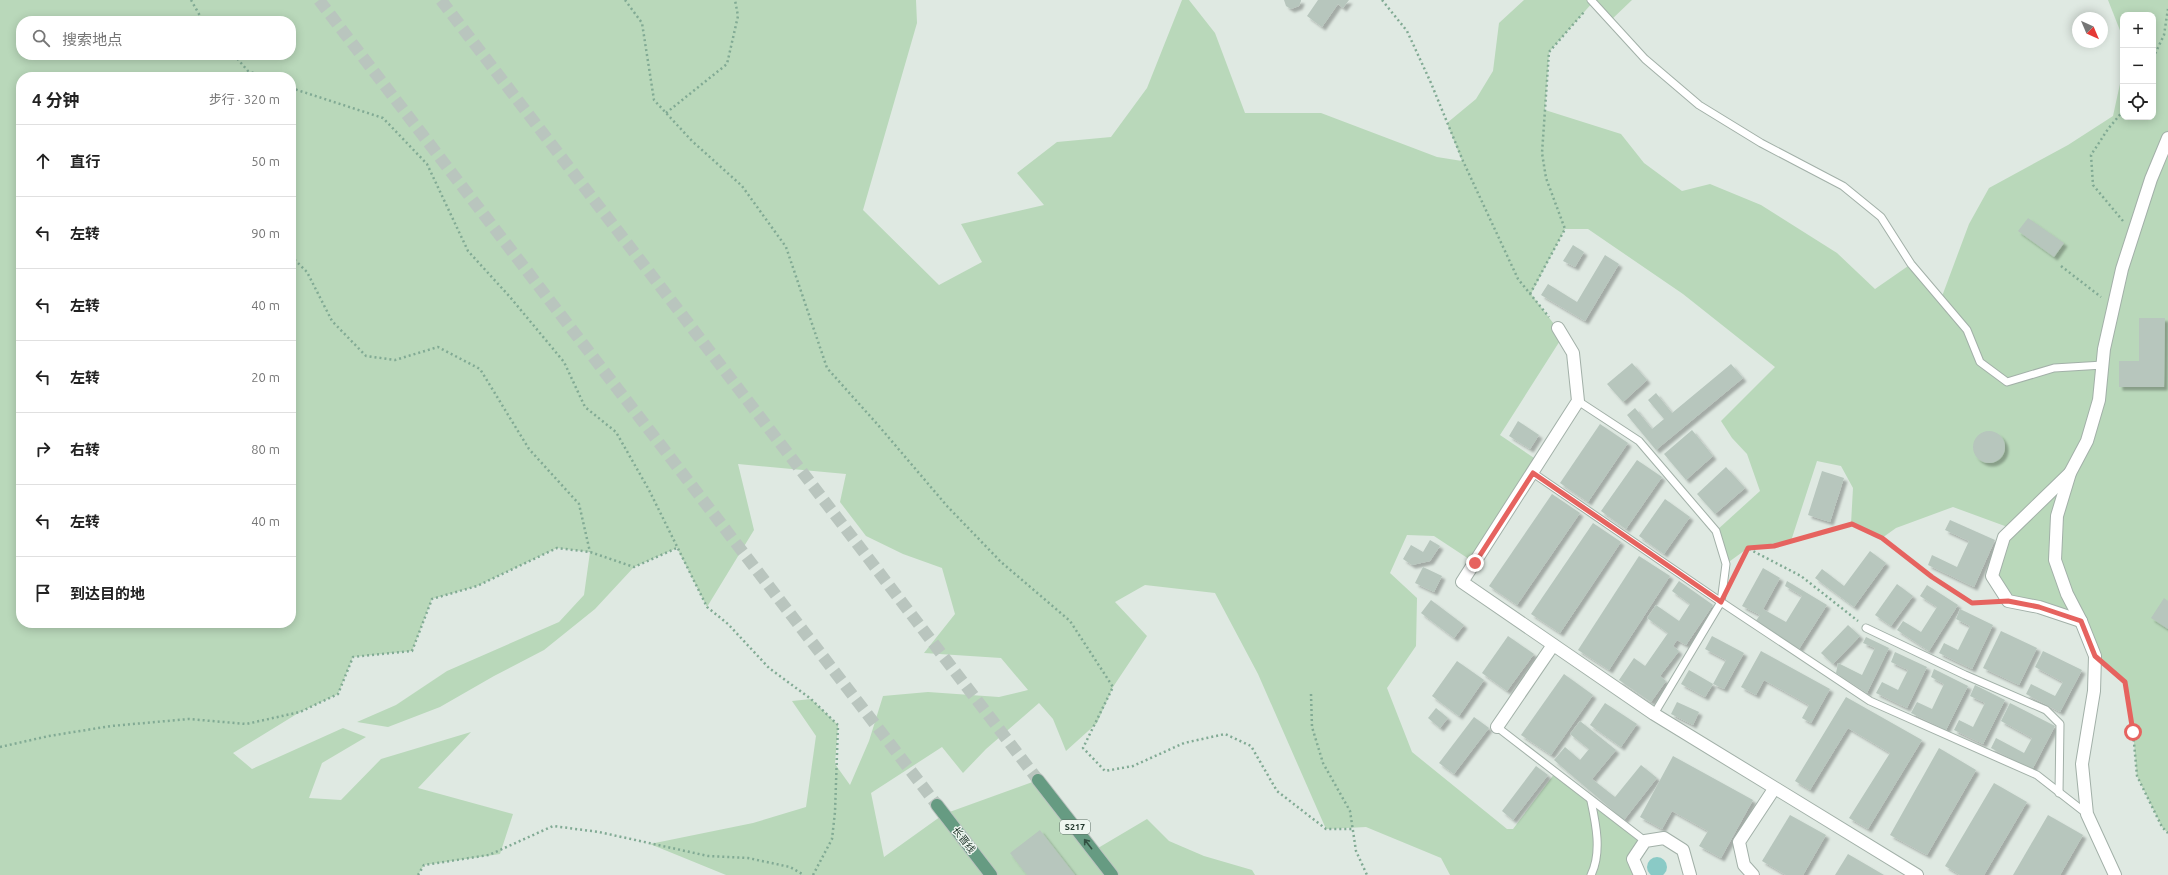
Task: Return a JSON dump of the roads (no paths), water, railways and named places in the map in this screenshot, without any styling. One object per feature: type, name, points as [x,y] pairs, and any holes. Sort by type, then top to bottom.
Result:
[{"type":"main road","name":"S217","points":[[1038,780],[1112,875]]},
{"type":"main road","name":"长晋线","points":[[937,806],[991,875]]},
{"type":"street","points":[[2115,875],[2087,814],[2082,764],[2094,691],[2095,656],[2081,621],[2067,594],[2055,560],[2057,516],[2070,473],[2087,441],[2099,400],[2103,365],[2122,269],[2152,179],[2168,138]]},
{"type":"street","points":[[1558,328],[1573,353],[1578,401],[1462,582],[1654,714],[1774,789],[1917,875]]},
{"type":"street","points":[[2070,473],[2004,537],[1992,576],[2008,601],[2039,607],[2081,621]]},
{"type":"street","points":[[1497,727],[1553,644]]},
{"type":"street","points":[[1753,875],[1744,865],[1739,842],[1774,789]]},
{"type":"street","points":[[1640,875],[1633,859],[1645,841],[1664,838],[1683,850],[1690,875]]},
{"type":"lane","points":[[1592,1],[1645,59],[1699,105],[1761,143],[1843,186],[1881,217],[1911,264],[1967,330],[1980,362],[2007,382],[2054,368],[2103,365]]},
{"type":"lane","points":[[1578,401],[1639,441],[1716,531],[1726,564],[1721,602],[1654,714]]},
{"type":"lane","points":[[1533,473],[1721,602],[1870,701],[2037,775],[2087,814]]},
{"type":"lane","points":[[1866,628],[1965,676],[2046,710],[2060,724],[2059,792]]},
{"type":"lane","points":[[1497,727],[1591,801],[1645,841]]},
{"type":"lane","points":[[1591,801],[1597,840],[1594,869],[1591,875]]},
{"type":"water","points":[[1653,858],[1661,858],[1666,863],[1666,871],[1661,876],[1653,876],[1648,871],[1648,863]]},
{"type":"tunnel","points":[[319,0],[937,805]]},
{"type":"tunnel","points":[[441,0],[1038,780]]}]
